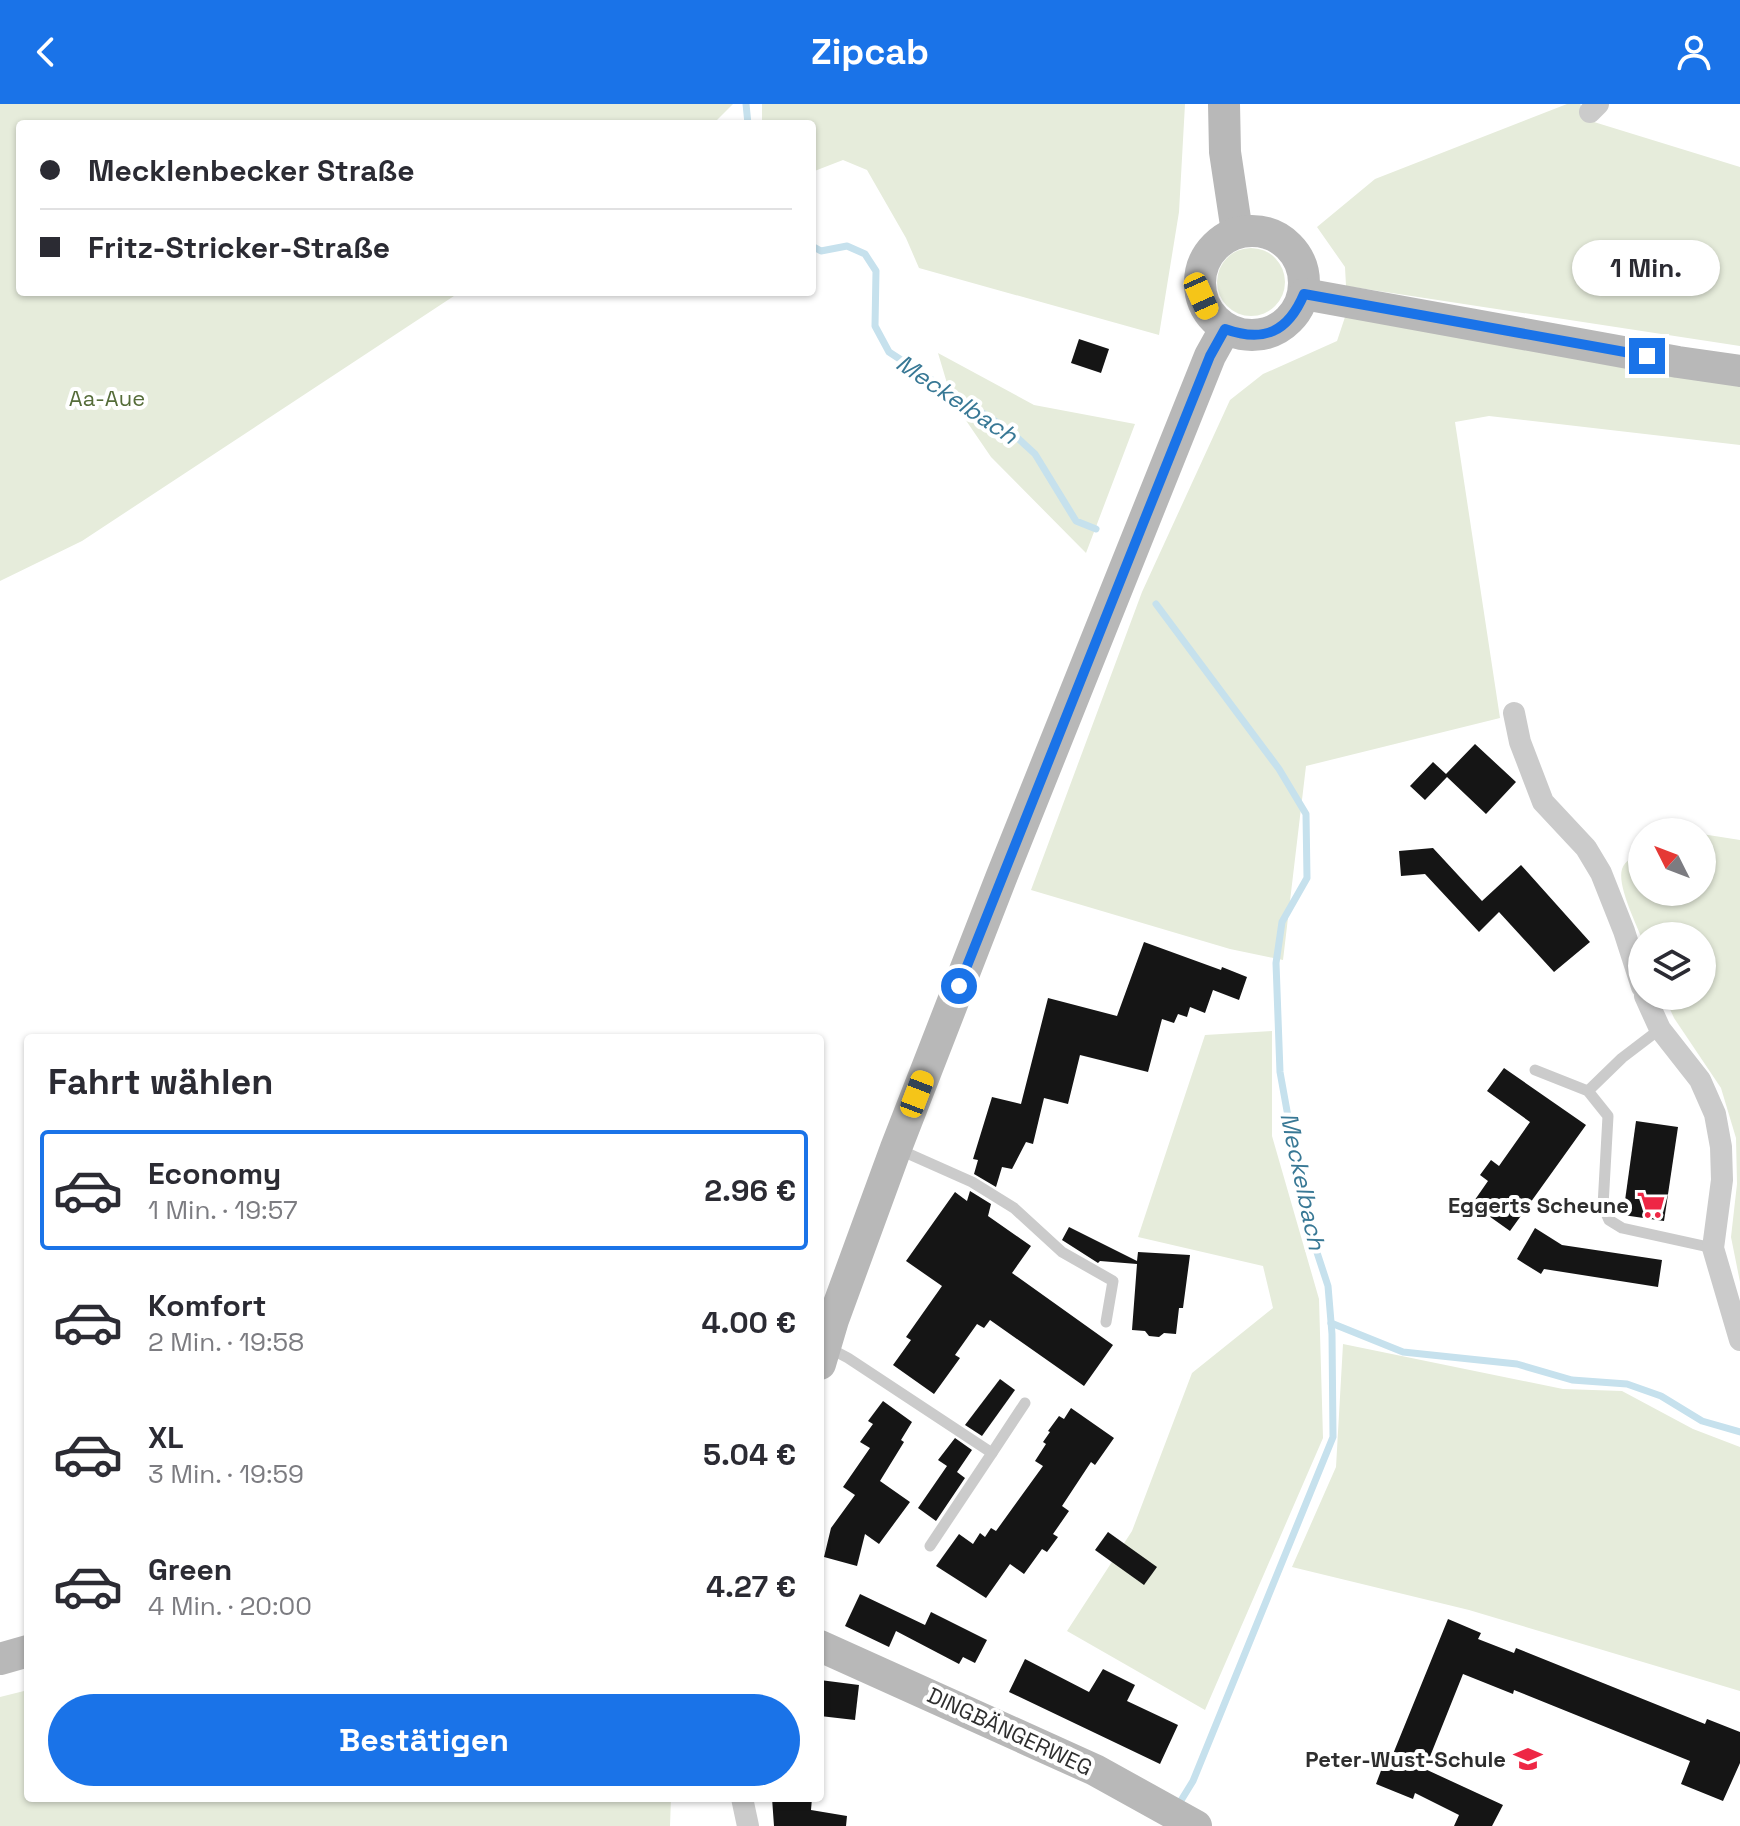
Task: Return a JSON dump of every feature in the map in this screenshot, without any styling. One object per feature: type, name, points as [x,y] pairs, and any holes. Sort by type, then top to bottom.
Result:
[{"type":"main road","points":[[1224,104],[1225,152],[1237,232]]},
{"type":"main road","points":[[1259,231],[1278,237],[1296,253],[1304,272],[1304,294],[1296,313],[1282,327],[1263,335],[1244,335],[1225,329],[1209,314],[1201,296],[1200,276],[1207,256],[1219,242],[1237,232],[1259,231]]},
{"type":"main road","points":[[1304,294],[1740,371]]},
{"type":"main road","points":[[824,1349],[896,1148],[1113,597],[1210,356],[1225,329]]},
{"type":"main road","name":"DINGBÄNGERWEG","points":[[824,1648],[1095,1770],[1193,1824]]},
{"type":"main road","points":[[0,1659],[24,1652]]},
{"type":"street","points":[[1514,713],[1520,742],[1543,802],[1586,848],[1601,873],[1628,943]]},
{"type":"street","points":[[1651,1010],[1660,1029],[1700,1080],[1715,1114],[1721,1147],[1722,1180],[1713,1248],[1740,1340]]},
{"type":"street","points":[[743,1802],[748,1826]]},
{"type":"lane","points":[[1588,1091],[1622,1058],[1660,1029]]},
{"type":"lane","points":[[1535,1070],[1588,1091],[1608,1116],[1603,1206],[1609,1220],[1622,1228],[1713,1248]]},
{"type":"lane","points":[[896,1148],[972,1182],[1014,1208],[1062,1252],[1113,1281],[1106,1322]]},
{"type":"lane","points":[[824,1356],[861,1367],[992,1453]]},
{"type":"lane","points":[[930,1546],[1025,1403]]},
{"type":"green space","name":"Aa-Aue","points":[[0,104],[733,104],[717,120],[16,120],[16,296],[454,296],[82,541],[0,581]]},
{"type":"green space","points":[[762,104],[1185,104],[1179,212],[1159,335],[919,268],[906,238],[867,170],[843,160],[816,170],[816,120],[762,120]]},
{"type":"green space","points":[[1567,104],[1580,104],[1594,122],[1740,167],[1740,346],[1346,286],[1345,267],[1317,227],[1375,179]]},
{"type":"green space","points":[[1258,248],[1279,263],[1285,282],[1283,295],[1275,306],[1258,316],[1244,316],[1227,306],[1219,295],[1217,275],[1227,258],[1238,250]]},
{"type":"green space","points":[[1345,317],[1740,380],[1740,445],[1489,416],[1455,422],[1500,718],[1306,766],[1283,960],[1230,949],[1031,890],[1142,592],[1230,400],[1263,374],[1337,341]]},
{"type":"green space","points":[[938,353],[1034,405],[1135,424],[1086,553],[991,457],[952,400]]},
{"type":"green space","points":[[1716,836],[1740,840],[1740,1282],[1731,1237],[1737,1184],[1736,1138],[1721,1088],[1670,1010],[1716,1010],[1716,922],[1636,922],[1630,906],[1716,906]]},
{"type":"green space","points":[[1628,861],[1628,902],[1621,876]]},
{"type":"green space","points":[[1272,1031],[1272,1136],[1319,1299],[1323,1438],[1205,1710],[1067,1631],[1132,1531],[1192,1373],[1273,1308],[1263,1266],[1138,1237],[1205,1035]]},
{"type":"green space","points":[[1343,1344],[1563,1389],[1622,1391],[1693,1429],[1740,1447],[1740,1691],[1469,1610],[1292,1567],[1336,1467]]},
{"type":"green space","points":[[24,1691],[24,1802],[671,1802],[670,1826],[0,1826],[0,1697]]},
{"type":"building","points":[[1079,339],[1109,349],[1101,373],[1071,363]]},
{"type":"building","points":[[1475,744],[1516,782],[1486,814],[1447,777],[1425,800],[1410,786],[1433,762],[1446,774]]},
{"type":"building","points":[[1433,848],[1482,901],[1521,865],[1590,942],[1554,972],[1499,912],[1479,932],[1425,874],[1401,876],[1399,851]]},
{"type":"building","points":[[1144,942],[1247,977],[1239,1000],[1213,990],[1205,1013],[1190,1007],[1187,1017],[1178,1014],[1174,1023],[1162,1019],[1148,1072],[1080,1055],[1068,1104],[1044,1098],[1033,1144],[1026,1142],[1012,1169],[1002,1167],[996,1187],[974,1174],[978,1160],[973,1159],[992,1097],[1021,1104],[1048,998],[1117,1016]]},
{"type":"building","points":[[1504,1068],[1586,1125],[1510,1231],[1472,1204],[1488,1181],[1480,1175],[1491,1160],[1499,1166],[1530,1122],[1487,1091]]},
{"type":"building","points":[[1636,1121],[1678,1127],[1664,1221],[1623,1215]]},
{"type":"building","points":[[970,1191],[991,1204],[988,1216],[1031,1246],[1012,1273],[1113,1345],[1084,1386],[990,1320],[984,1328],[977,1324],[955,1355],[960,1358],[934,1394],[893,1365],[911,1340],[906,1337],[942,1286],[906,1261],[955,1192],[967,1201]]},
{"type":"building","points":[[1069,1227],[1137,1261],[1138,1252],[1190,1255],[1176,1334],[1164,1333],[1159,1337],[1132,1330],[1137,1264],[1098,1263],[1062,1240]]},
{"type":"building","points":[[1535,1228],[1562,1245],[1662,1260],[1658,1287],[1544,1269],[1541,1274],[1517,1259]]},
{"type":"building","points":[[1000,1379],[1015,1390],[982,1436],[965,1425]]},
{"type":"building","points":[[883,1401],[912,1422],[901,1440],[904,1442],[880,1481],[910,1502],[879,1544],[865,1534],[857,1566],[824,1557],[831,1528],[855,1495],[843,1487],[870,1448],[860,1442],[873,1424],[868,1421]]},
{"type":"building","points":[[1071,1408],[1114,1438],[1095,1465],[1091,1462],[1062,1506],[1069,1511],[1053,1534],[1058,1537],[1047,1552],[1042,1549],[1024,1574],[1010,1564],[986,1598],[936,1566],[959,1534],[973,1544],[980,1533],[985,1537],[991,1528],[996,1531],[1043,1466],[1035,1461],[1046,1444],[1043,1442],[1048,1431],[1059,1416],[1064,1419]]},
{"type":"building","points":[[955,1438],[972,1450],[957,1472],[965,1478],[936,1521],[918,1508],[947,1466],[938,1460]]},
{"type":"building","points":[[1108,1532],[1157,1567],[1144,1585],[1095,1550]]},
{"type":"building","points":[[860,1594],[925,1625],[931,1612],[987,1640],[975,1663],[963,1657],[959,1664],[896,1631],[889,1647],[845,1626]]},
{"type":"building","points":[[1448,1619],[1481,1633],[1478,1639],[1514,1653],[1516,1648],[1705,1724],[1707,1719],[1740,1732],[1740,1763],[1723,1801],[1681,1784],[1690,1761],[1514,1690],[1513,1694],[1463,1674],[1425,1769],[1503,1805],[1492,1826],[1454,1826],[1459,1815],[1415,1793],[1413,1799],[1376,1784],[1388,1752],[1393,1754]]},
{"type":"building","points":[[1025,1659],[1089,1692],[1103,1669],[1135,1685],[1127,1701],[1178,1725],[1160,1764],[1009,1692]]},
{"type":"building","points":[[824,1681],[859,1685],[855,1720],[824,1716]]},
{"type":"building","points":[[772,1802],[812,1802],[811,1810],[847,1816],[846,1826],[774,1826]]},
{"type":"waterway","name":"Meckelbach","points":[[746,104],[748,120]]},
{"type":"waterway","name":"Meckelbach","points":[[816,248],[821,251],[847,246],[865,254],[876,271],[875,326],[889,352],[1010,431],[1035,454],[1076,521],[1096,529]]},
{"type":"waterway","name":"Meckelbach","points":[[1156,604],[1279,769],[1306,814],[1307,878],[1282,922],[1276,963],[1280,1072],[1307,1222],[1328,1286],[1332,1334],[1333,1437],[1193,1781],[1177,1807]]},
{"type":"waterway","points":[[1331,1323],[1403,1352],[1517,1364],[1572,1380],[1627,1384],[1661,1396],[1702,1421],[1740,1432]]},
{"type":"place","name":"Eggerts Scheune","points":[[1651,1205]]},
{"type":"place","name":"Peter-Wust-Schule","points":[[1528,1759]]},
{"type":"route","points":[[959,986],[1210,356],[1225,329],[1244,335],[1263,335],[1282,327],[1296,313],[1304,294],[1647,356]]}]
